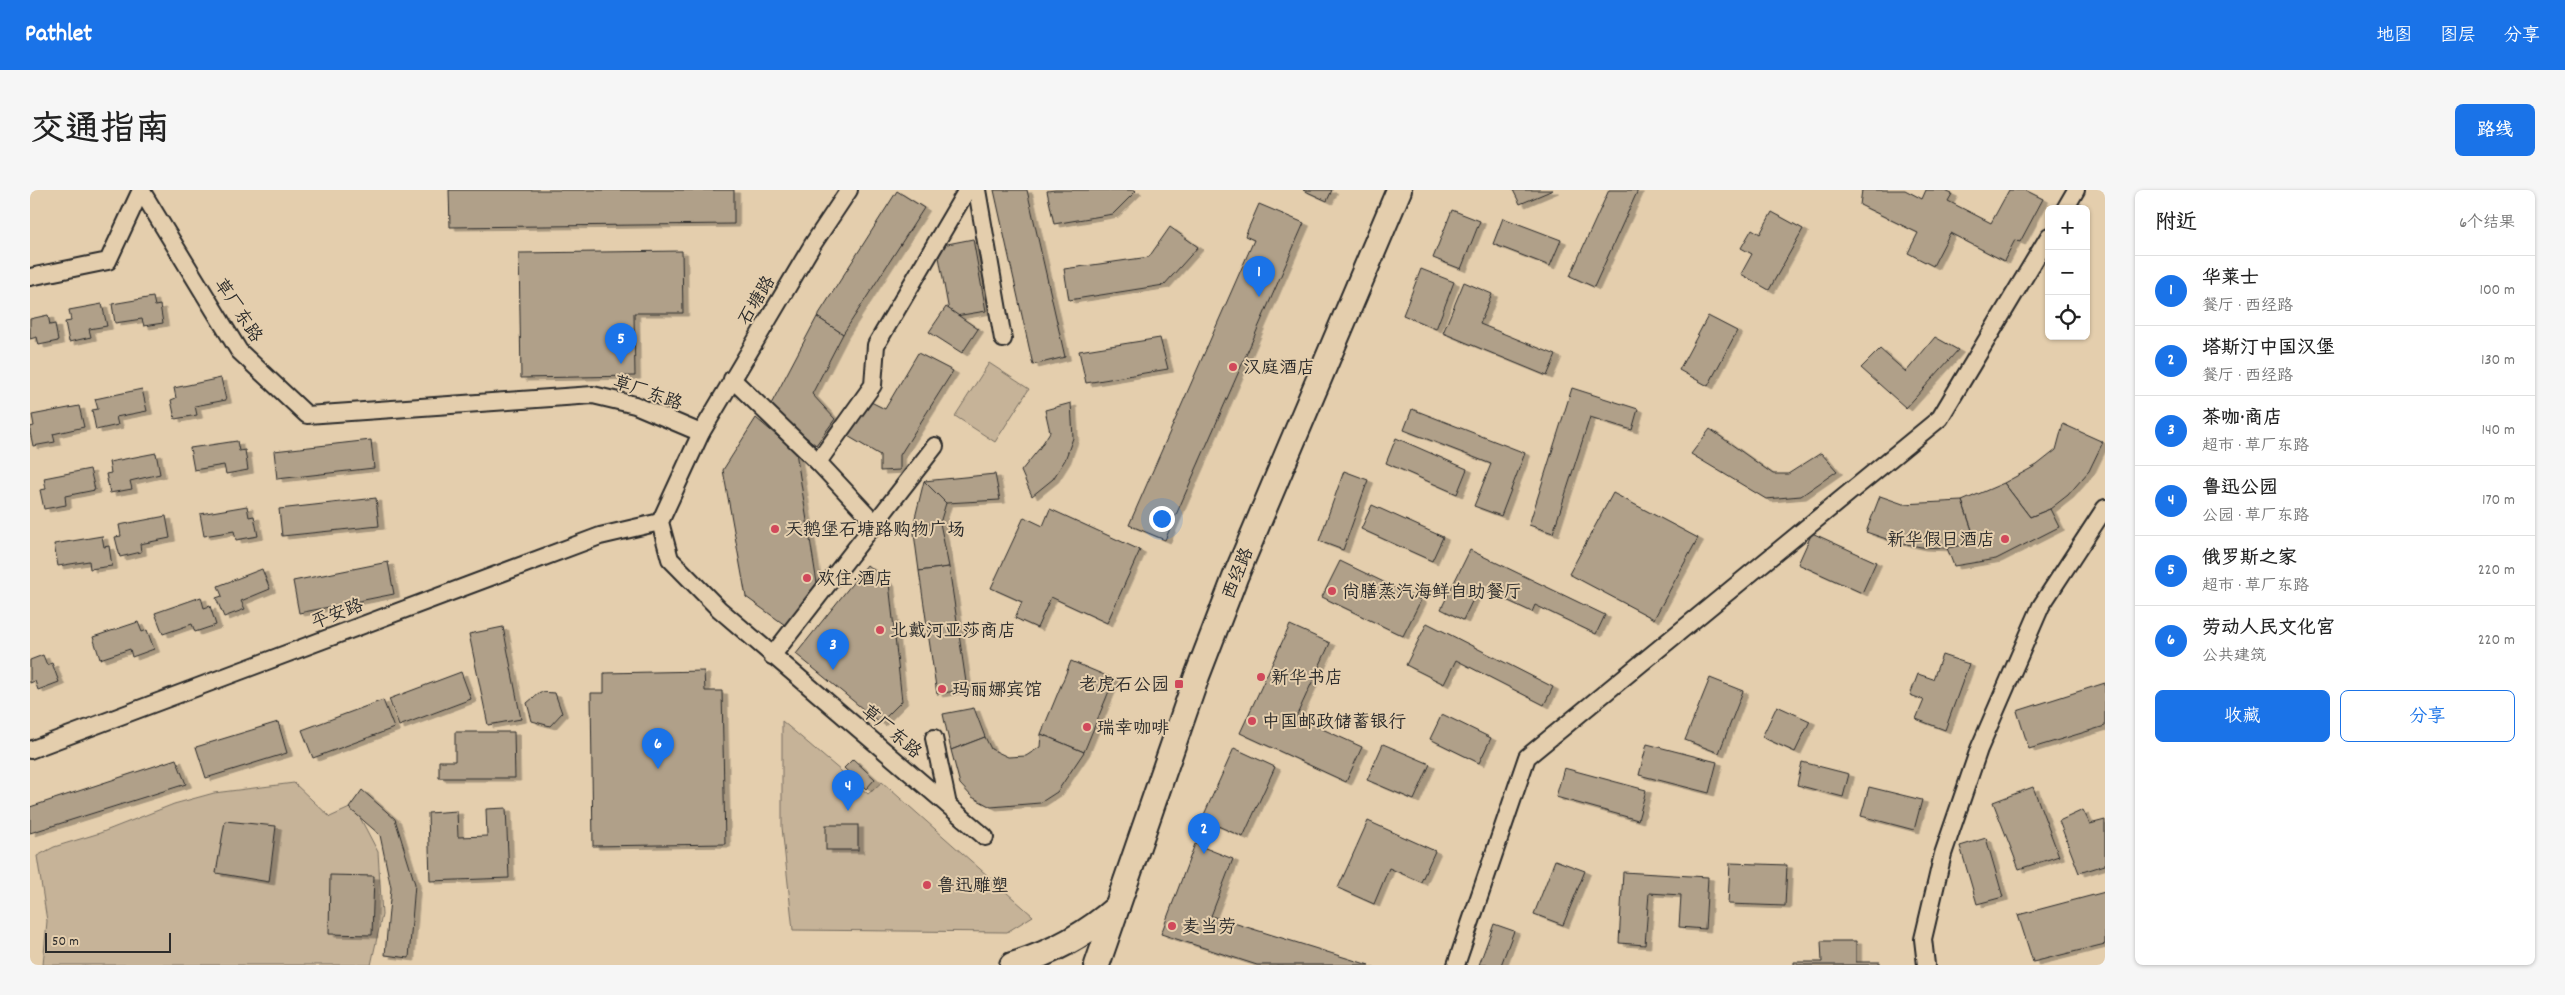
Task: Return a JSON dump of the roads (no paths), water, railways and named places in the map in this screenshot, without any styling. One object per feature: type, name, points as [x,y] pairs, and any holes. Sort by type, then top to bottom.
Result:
[{"type":"main road","name":"西经路","points":[[1097,965],[1197,676],[1236,575],[1399,190]]},
{"type":"main road","points":[[991,965],[1012,965],[1044,955],[1096,925],[1117,907]]},
{"type":"street","points":[[30,277],[108,261],[141,190]]},
{"type":"street","name":"草厂东路","points":[[141,190],[239,351],[307,415],[592,395],[635,405],[700,433]]},
{"type":"street","name":"石塘路","points":[[700,433],[813,244],[849,190]]},
{"type":"street","points":[[818,462],[873,385],[876,345],[967,190]]},
{"type":"street","points":[[977,190],[1003,339]]},
{"type":"street","points":[[2067,205],[2076,190]]},
{"type":"street","points":[[1456,965],[1527,758],[1940,418],[2045,243]]},
{"type":"street","points":[[732,378],[818,462],[874,522]]},
{"type":"street","points":[[660,522],[700,433]]},
{"type":"street","points":[[772,656],[874,522],[887,510],[935,446]]},
{"type":"street","points":[[1926,965],[1923,939],[1943,854],[1979,748],[2041,606],[2105,508]]},
{"type":"street","name":"草厂东路","points":[[660,522],[670,558],[719,609],[985,837]]},
{"type":"street","name":"平安路","points":[[30,750],[600,536],[660,522]]},
{"type":"street","points":[[934,738],[948,805]]},
{"type":"place","name":"华莱士","points":[[1259,297]]},
{"type":"place","name":"俄罗斯之家","points":[[621,364]]},
{"type":"place","name":"汉庭酒店","points":[[1233,367]]},
{"type":"place","name":"天鹅堡石塘路购物广场","points":[[775,529]]},
{"type":"place","name":"新华假日酒店","points":[[2005,539]]},
{"type":"place","name":"欢住·酒店","points":[[807,578]]},
{"type":"place","name":"尚膳蒸汽海鲜自助餐厅","points":[[1332,591]]},
{"type":"place","name":"北戴河亚莎商店","points":[[880,630]]},
{"type":"place","name":"茶咖·商店","points":[[833,670]]},
{"type":"place","name":"新华书店","points":[[1261,677]]},
{"type":"place","name":"老虎石公园","points":[[1179,684]]},
{"type":"place","name":"玛丽娜宾馆","points":[[942,689]]},
{"type":"place","name":"中国邮政储蓄银行","points":[[1252,721]]},
{"type":"place","name":"瑞幸咖啡","points":[[1087,727]]},
{"type":"place","name":"劳动人民文化宫","points":[[658,769]]},
{"type":"place","name":"鲁迅公园","points":[[848,811]]},
{"type":"place","name":"塔斯汀中国汉堡","points":[[1204,854]]},
{"type":"place","name":"鲁迅雕塑","points":[[927,885]]},
{"type":"place","name":"麦当劳","points":[[1172,926]]}]
